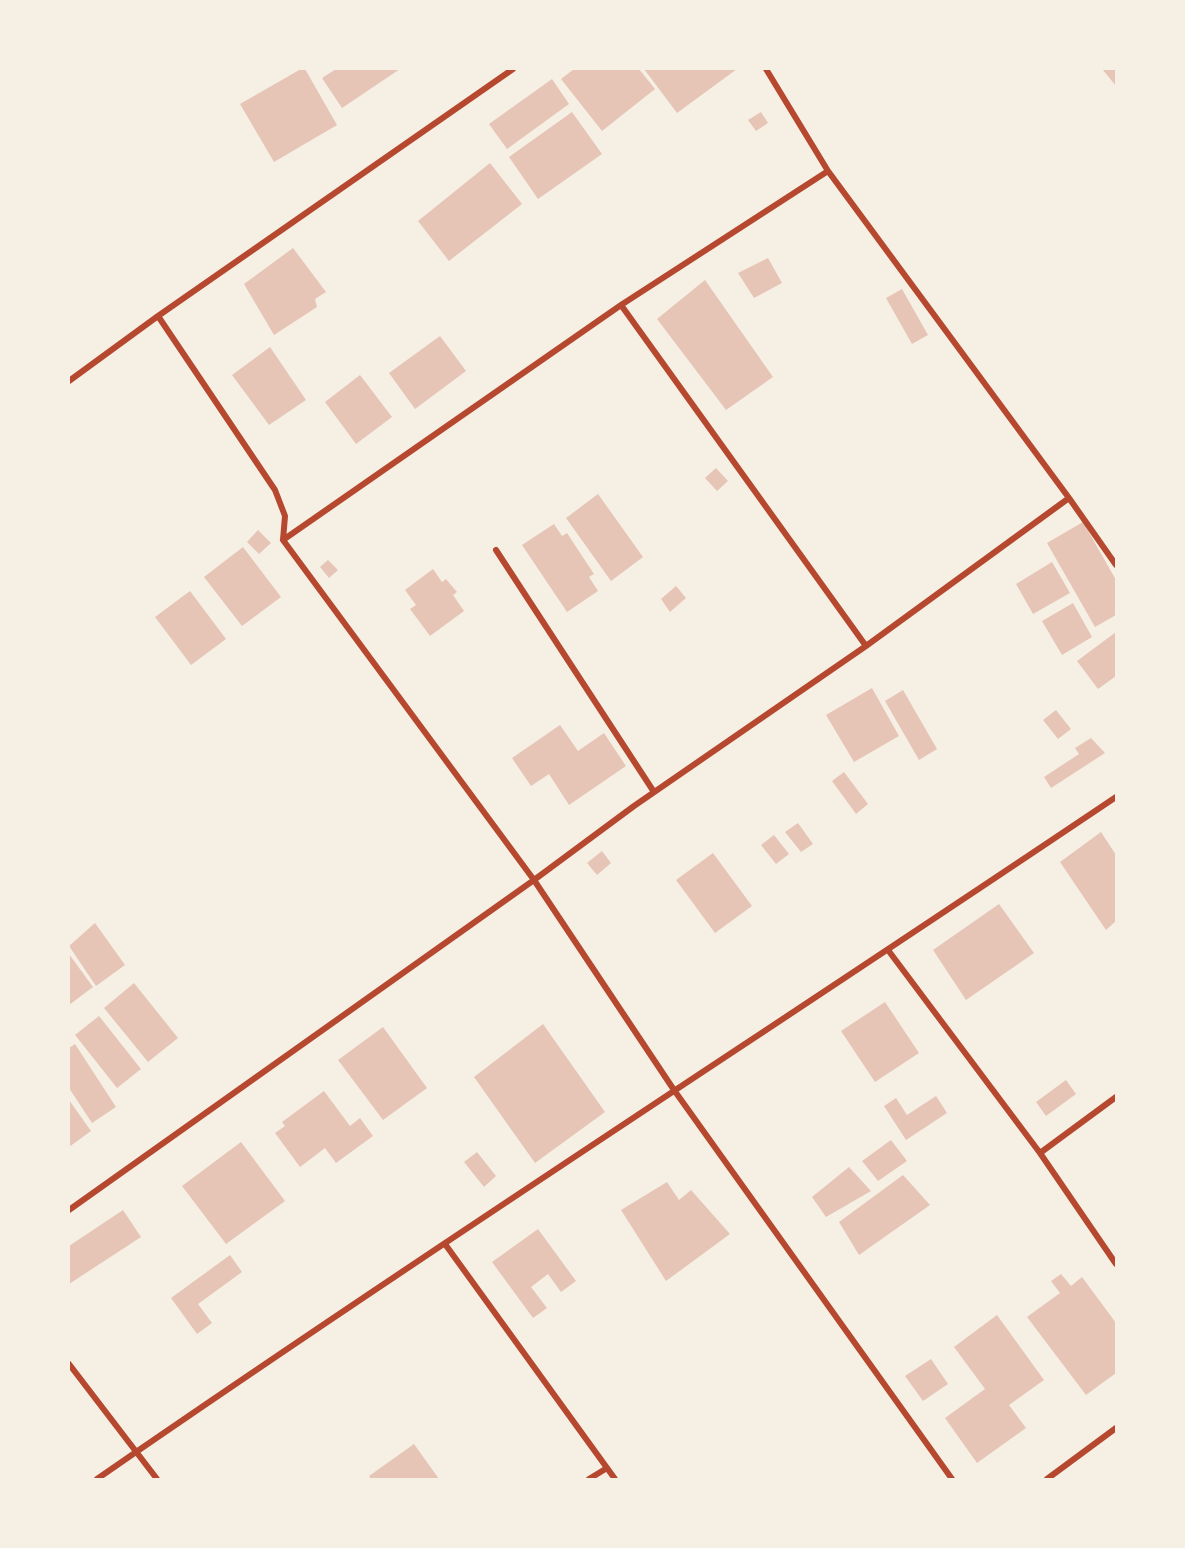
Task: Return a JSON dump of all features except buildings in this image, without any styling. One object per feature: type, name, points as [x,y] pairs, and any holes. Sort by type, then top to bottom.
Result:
[{"type":"street","points":[[69,381],[158,316],[513,69]]},
{"type":"street","points":[[766,69],[828,171],[1069,498],[1116,566]]},
{"type":"street","points":[[283,540],[621,305],[828,171]]},
{"type":"street","points":[[621,305],[866,646]]},
{"type":"street","points":[[158,316],[276,490],[285,516],[283,540],[534,880],[674,1089],[952,1479]]},
{"type":"street","points":[[69,1210],[534,880],[654,792],[866,646],[1069,498]]},
{"type":"street","points":[[496,550],[654,792]]},
{"type":"street","points":[[97,1479],[674,1089],[888,950],[1116,797]]},
{"type":"street","points":[[888,950],[1040,1153],[1116,1264]]},
{"type":"street","points":[[1040,1153],[1116,1097]]},
{"type":"street","points":[[445,1244],[615,1479]]},
{"type":"street","points":[[69,1364],[156,1479]]},
{"type":"street","points":[[1047,1479],[1116,1428]]},
{"type":"street","points":[[589,1479],[607,1468]]}]
